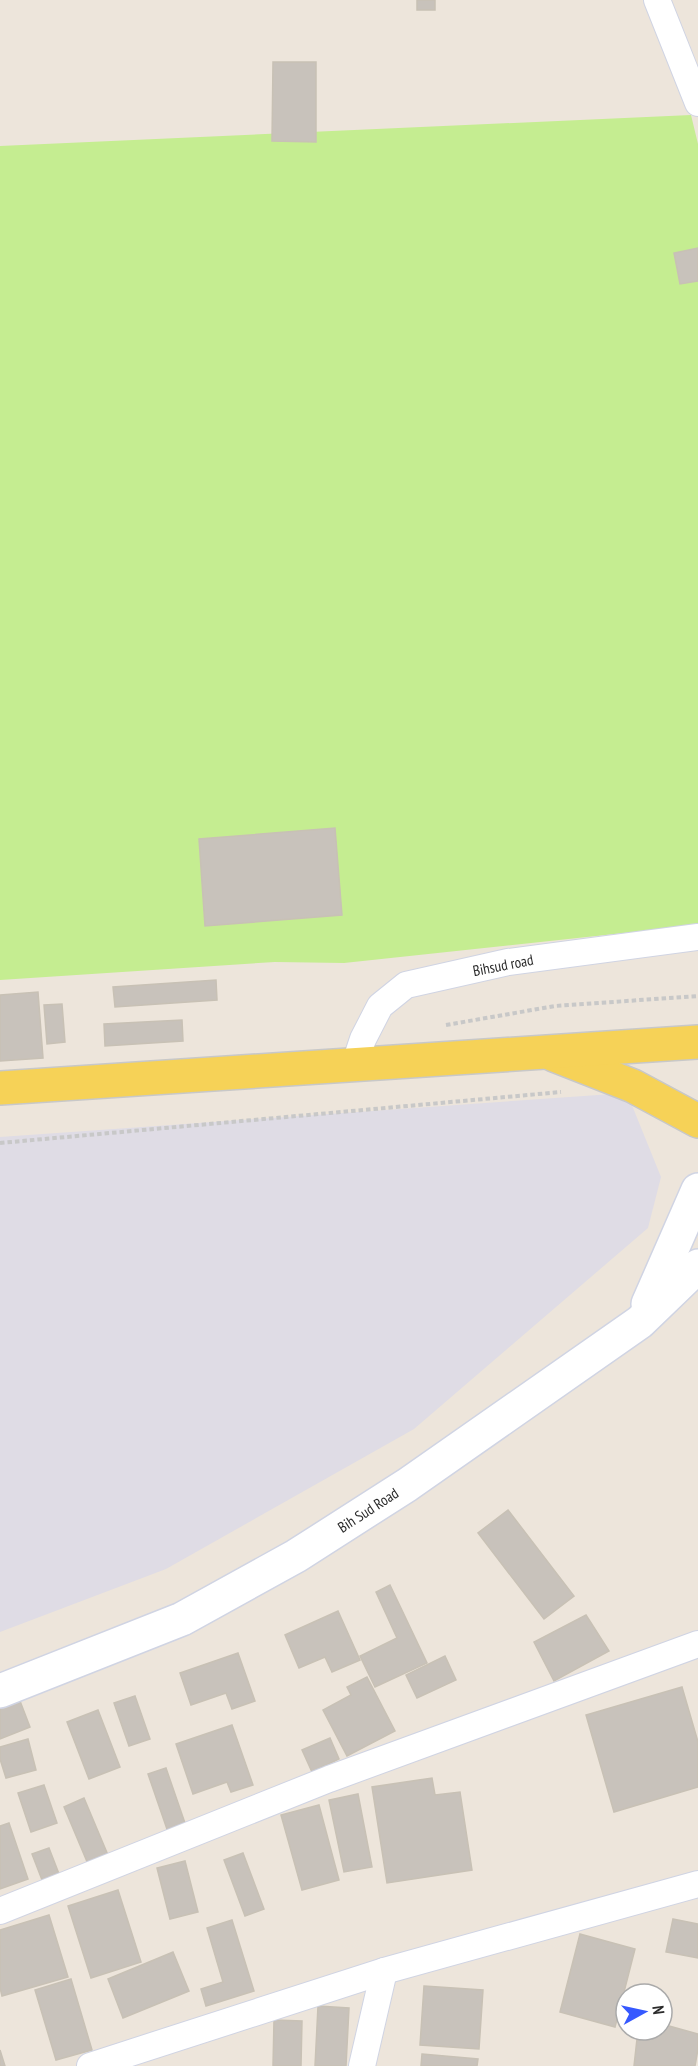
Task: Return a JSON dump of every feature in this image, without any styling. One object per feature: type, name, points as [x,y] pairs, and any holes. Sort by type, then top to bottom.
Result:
[{"type":"main road","points":[[0,1088],[698,1042]]},
{"type":"main road","points":[[544,1051],[633,1086],[698,1121]]},
{"type":"main road","points":[[640,1322],[678,1240],[698,1190]]},
{"type":"main road","name":"Bih Sud Road","points":[[0,1691],[182,1619],[296,1556],[407,1485],[640,1322],[698,1266]]},
{"type":"street","points":[[657,0],[698,103]]},
{"type":"street","name":"Bihsud road","points":[[354,1066],[363,1039],[380,1006],[406,985],[508,962],[698,937]]},
{"type":"street","points":[[0,1911],[329,1779],[698,1644]]},
{"type":"street","points":[[90,2066],[384,1971],[698,1884]]},
{"type":"street","points":[[362,2066],[384,1971]]},
{"type":"path","points":[[0,1143],[568,1092]]},
{"type":"shaded area","points":[[627,1093],[661,1177],[648,1228],[414,1429],[166,1569],[0,1632],[0,1137]]},
{"type":"green space","points":[[691,115],[698,144],[698,925],[344,963],[275,962],[0,980],[0,146]]},
{"type":"building","points":[[417,0],[435,0],[435,10],[417,10]]},
{"type":"building","points":[[273,62],[316,62],[316,142],[272,141]]},
{"type":"building","points":[[698,248],[698,281],[680,284],[674,253]]},
{"type":"building","points":[[335,828],[342,915],[205,926],[199,839]]},
{"type":"building","points":[[216,980],[217,1000],[115,1007],[113,987]]},
{"type":"building","points":[[38,992],[43,1058],[0,1061],[0,995]]},
{"type":"building","points":[[62,1004],[65,1042],[47,1044],[44,1005]]},
{"type":"building","points":[[182,1020],[183,1041],[105,1046],[104,1024]]},
{"type":"building","points":[[508,1510],[574,1596],[544,1619],[478,1533]]},
{"type":"building","points":[[390,1585],[427,1663],[375,1687],[360,1656],[397,1638],[376,1592]]},
{"type":"building","points":[[338,1611],[360,1660],[332,1672],[325,1657],[299,1668],[285,1635]]},
{"type":"building","points":[[586,1615],[609,1651],[554,1681],[534,1642]]},
{"type":"building","points":[[238,1653],[255,1701],[232,1709],[226,1693],[191,1705],[180,1673]]},
{"type":"building","points":[[445,1656],[456,1680],[417,1698],[406,1675]]},
{"type":"building","points":[[367,1677],[395,1731],[347,1756],[323,1710],[351,1695],[347,1687]]},
{"type":"building","points":[[682,1687],[698,1742],[698,1787],[614,1812],[586,1715]]},
{"type":"building","points":[[135,1696],[150,1739],[129,1746],[114,1703]]},
{"type":"building","points":[[20,1701],[30,1727],[0,1739],[0,1708]]},
{"type":"building","points":[[98,1710],[120,1767],[89,1779],[67,1722]]},
{"type":"building","points":[[232,1725],[253,1785],[231,1792],[227,1782],[193,1794],[176,1744]]},
{"type":"building","points":[[330,1738],[339,1759],[312,1772],[302,1750]]},
{"type":"building","points":[[28,1739],[36,1770],[6,1778],[0,1759],[0,1747]]},
{"type":"building","points":[[166,1768],[186,1826],[168,1832],[148,1774]]},
{"type":"building","points":[[432,1778],[435,1795],[460,1792],[472,1870],[387,1883],[372,1787]]},
{"type":"building","points":[[44,1785],[57,1823],[31,1832],[18,1793]]},
{"type":"building","points":[[358,1794],[372,1867],[344,1872],[329,1800]]},
{"type":"building","points":[[84,1798],[108,1855],[88,1864],[64,1807]]},
{"type":"building","points":[[319,1805],[339,1880],[302,1890],[281,1815]]},
{"type":"building","points":[[9,1823],[28,1879],[0,1889],[0,1826]]},
{"type":"building","points":[[49,1848],[61,1879],[44,1885],[32,1854]]},
{"type":"building","points":[[243,1853],[264,1909],[245,1916],[224,1860]]},
{"type":"building","points":[[185,1861],[198,1912],[170,1919],[157,1868]]},
{"type":"building","points":[[118,1890],[141,1962],[91,1978],[68,1906]]},
{"type":"building","points":[[49,1915],[68,1977],[2,1996],[0,1930]]},
{"type":"building","points":[[673,1919],[698,1924],[698,1958],[666,1952]]},
{"type":"building","points":[[232,1920],[254,1991],[206,2006],[201,1989],[223,1982],[207,1928]]},
{"type":"building","points":[[580,1934],[635,1949],[627,1982],[614,1982],[614,2027],[560,2012]]},
{"type":"building","points":[[173,1952],[189,1991],[123,2018],[108,1979]]},
{"type":"building","points":[[71,1979],[92,2050],[56,2060],[35,1990]]},
{"type":"building","points":[[424,1986],[483,1990],[479,2049],[420,2045]]},
{"type":"building","points":[[318,2006],[349,2008],[346,2066],[315,2066]]},
{"type":"building","points":[[274,2020],[302,2021],[301,2066],[273,2066]]},
{"type":"building","points":[[674,2027],[698,2034],[695,2066],[634,2066],[637,2042],[674,2042]]},
{"type":"building","points":[[0,2050],[5,2066],[0,2066]]},
{"type":"building","points":[[422,2054],[478,2059],[477,2066],[421,2066]]}]
